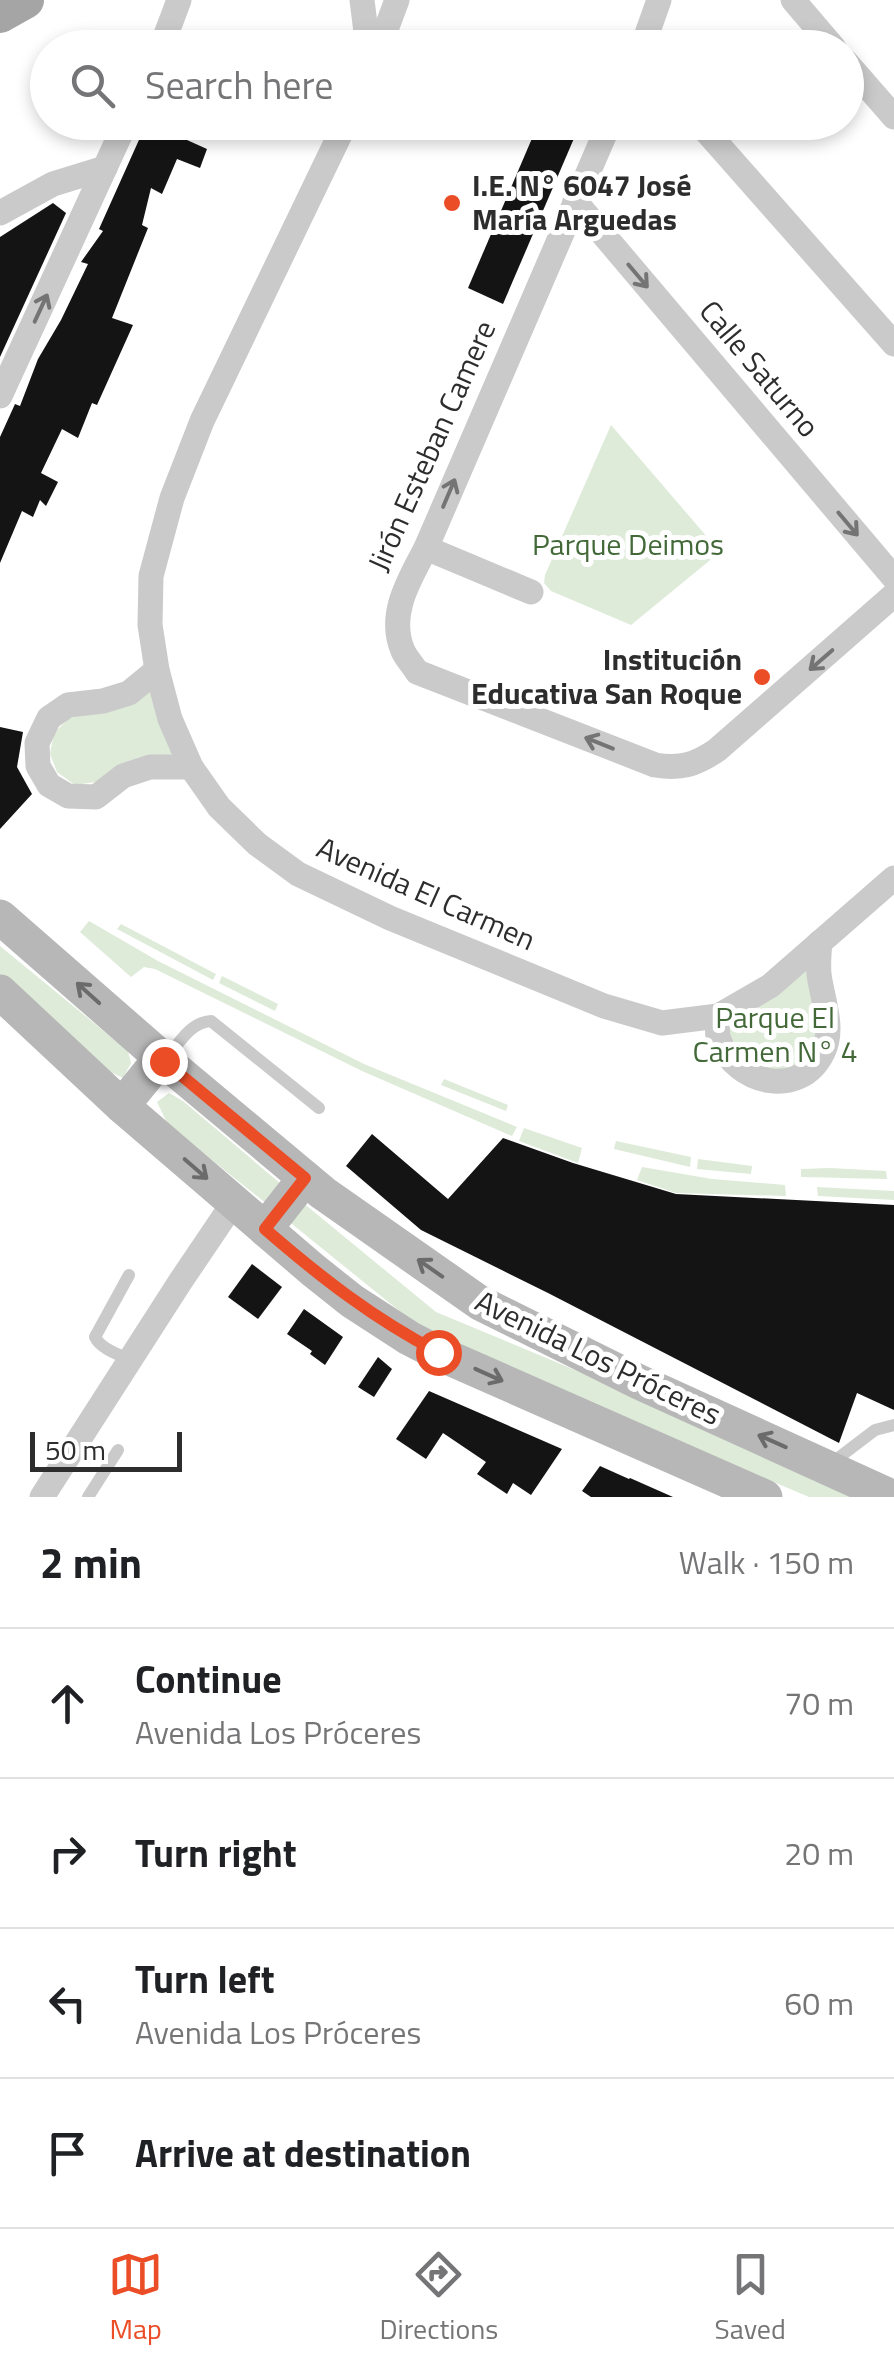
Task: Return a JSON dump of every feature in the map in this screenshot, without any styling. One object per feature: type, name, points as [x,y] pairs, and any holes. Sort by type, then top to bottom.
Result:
[{"type":"main road","points":[[0,14],[25,0]]},
{"type":"main road","name":"Avenida Los Próceres","points":[[0,918],[323,1194],[480,1303],[638,1382],[892,1497]]},
{"type":"main road","name":"Avenida Los Próceres","points":[[3,1002],[265,1229],[352,1300],[409,1338],[765,1497]]},
{"type":"main road","points":[[122,1106],[163,1060]]},
{"type":"main road","points":[[265,1229],[305,1178]]},
{"type":"street","points":[[168,30],[178,0]]},
{"type":"street","points":[[362,0],[367,30]]},
{"type":"street","points":[[386,30],[397,0]]},
{"type":"street","points":[[648,30],[659,0]]},
{"type":"street","points":[[794,0],[819,30]]},
{"type":"street","points":[[864,83],[894,117]]},
{"type":"street","points":[[0,396],[117,140]]},
{"type":"street","name":"Avenida El Carmen","points":[[337,140],[202,421],[172,498],[151,576],[150,625],[156,670],[170,719],[192,767],[218,808],[298,874],[390,918],[604,1006],[662,1022],[718,1016],[770,986],[894,878]]},
{"type":"street","name":"Jirón Esteban Camere","points":[[602,140],[400,602],[402,649],[417,672],[654,765],[673,768],[692,764],[717,750],[894,595]]},
{"type":"street","points":[[714,140],[894,344]]},
{"type":"street","points":[[0,214],[53,184],[104,168]]},
{"type":"street","name":"Calle Saturno","points":[[574,202],[894,578]]},
{"type":"street","points":[[426,548],[531,592]]},
{"type":"street","points":[[156,670],[129,692],[102,701],[68,705],[49,718],[38,743],[38,766],[49,785],[68,796],[96,797],[123,776],[150,767],[192,767]]},
{"type":"street","points":[[718,1016],[717,1037],[730,1058],[752,1076],[776,1082],[798,1079],[815,1065],[825,1048],[828,1029],[818,970],[820,942]]},
{"type":"street","points":[[43,1497],[234,1202]]},
{"type":"lane","points":[[163,1060],[193,1027],[210,1021],[320,1108]]},
{"type":"lane","points":[[129,1275],[95,1336],[97,1342],[130,1360]]},
{"type":"lane","points":[[826,1466],[892,1422]]},
{"type":"lane","points":[[88,1497],[118,1450]]},
{"type":"green space","name":"Parque Deimos","points":[[611,425],[720,552],[631,625],[551,591],[544,583]]},
{"type":"green space","points":[[142,691],[153,692],[173,751],[169,759],[75,785],[57,772],[50,754],[54,733],[68,719]]},
{"type":"green space","points":[[89,921],[158,961],[364,1064],[517,1127],[512,1136],[362,1071],[155,969],[144,967],[131,977],[80,932]]},
{"type":"green space","points":[[121,924],[216,974],[213,980],[117,929]]},
{"type":"green space","points":[[0,946],[128,1051],[131,1063],[123,1078],[104,1069],[0,982]]},
{"type":"green space","name":"Parque El Carmen N° 4","points":[[810,966],[817,1041],[805,1065],[787,1074],[741,1062],[722,1020]]},
{"type":"green space","points":[[222,976],[278,1004],[275,1011],[219,983]]},
{"type":"green space","points":[[444,1079],[508,1105],[506,1111],[441,1085]]},
{"type":"green space","points":[[169,1093],[281,1184],[267,1204],[168,1125],[157,1102]]},
{"type":"green space","points":[[524,1128],[582,1148],[578,1163],[519,1141]]},
{"type":"green space","points":[[616,1141],[691,1157],[690,1167],[614,1149]]},
{"type":"green space","points":[[698,1159],[752,1166],[751,1174],[697,1169]]},
{"type":"green space","points":[[642,1167],[712,1179],[785,1185],[786,1196],[676,1193],[637,1180]]},
{"type":"green space","points":[[801,1169],[886,1171],[887,1179],[801,1177]]},
{"type":"green space","points":[[817,1187],[894,1191],[894,1200],[818,1196]]},
{"type":"green space","points":[[302,1202],[436,1312],[755,1445],[864,1497],[809,1497],[423,1330],[287,1220]]},
{"type":"building","points":[[139,140],[187,140],[207,149],[200,168],[177,159],[162,194],[151,188],[142,225],[148,228],[112,318],[133,325],[78,438],[62,429],[41,473],[58,482],[46,506],[40,500],[33,517],[22,511],[0,563],[0,437],[15,404],[20,406],[38,359],[88,264],[81,262],[103,231],[99,229]]},
{"type":"building","points":[[531,140],[573,140],[503,304],[468,288]]},
{"type":"building","points":[[53,203],[66,213],[0,357],[0,237]]},
{"type":"building","points":[[0,727],[23,732],[17,767],[32,794],[0,829]]},
{"type":"building","points":[[372,1134],[448,1199],[503,1138],[676,1194],[894,1205],[894,1410],[857,1393],[839,1443],[421,1230],[346,1166]]},
{"type":"building","points":[[252,1264],[282,1287],[258,1319],[228,1297]]},
{"type":"building","points":[[304,1309],[343,1337],[325,1365],[287,1334]]},
{"type":"building","points":[[378,1357],[392,1369],[374,1397],[358,1387]]},
{"type":"building","points":[[429,1391],[562,1449],[531,1495],[513,1483],[507,1494],[477,1474],[486,1462],[443,1433],[426,1459],[396,1439]]},
{"type":"building","points":[[600,1466],[673,1497],[591,1497],[582,1491]]},
{"type":"place","name":"I.E. N° 6047 José María Arguedas","points":[[452,203]]},
{"type":"place","name":"Institución Educativa San Roque","points":[[762,677]]},
{"type":"route","points":[[164,1061],[305,1178],[265,1229],[352,1300],[409,1338],[438,1352]]}]
